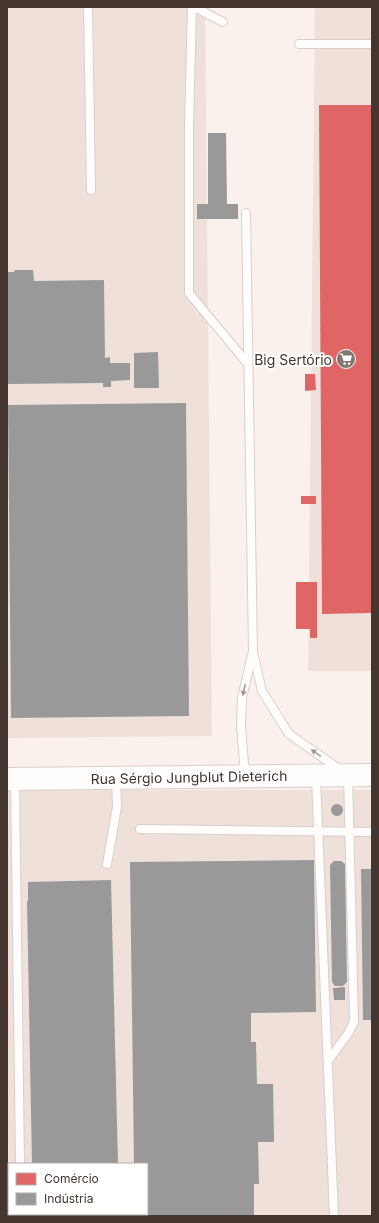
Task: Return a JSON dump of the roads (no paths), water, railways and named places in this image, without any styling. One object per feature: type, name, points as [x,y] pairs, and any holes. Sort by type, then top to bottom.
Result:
[{"type":"street","name":"Rua Sérgio Jungblut Dieterich","points":[[11,778],[372,775]]},
{"type":"lane","points":[[88,7],[91,190]]},
{"type":"lane","points":[[223,22],[193,7],[189,126],[189,293],[248,364]]},
{"type":"lane","points":[[299,44],[372,44]]},
{"type":"lane","points":[[246,213],[253,652],[262,691],[289,734],[348,775],[354,1021],[328,1060]]},
{"type":"lane","points":[[245,776],[242,698],[253,652]]},
{"type":"lane","points":[[316,776],[334,1216]]},
{"type":"lane","points":[[107,864],[117,807],[116,777]]},
{"type":"lane","points":[[11,778],[20,1163]]},
{"type":"lane","points":[[140,829],[318,833],[372,832]]},
{"type":"place","name":"Big Sertório","points":[[346,359]]}]
